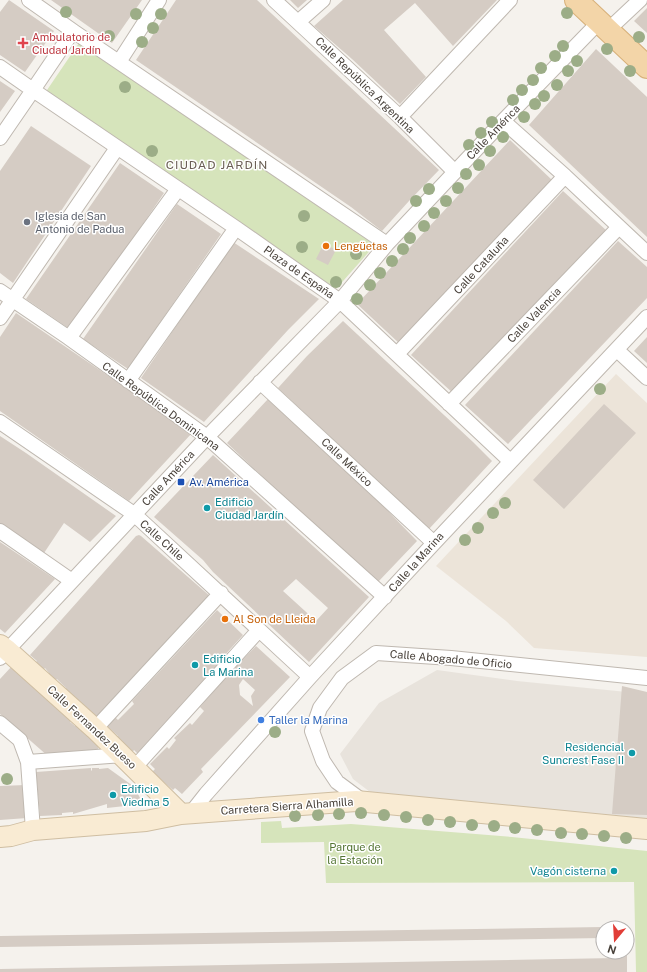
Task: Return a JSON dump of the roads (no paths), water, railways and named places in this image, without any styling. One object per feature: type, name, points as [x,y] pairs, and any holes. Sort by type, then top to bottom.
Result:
[{"type":"main road","points":[[576,0],[647,67]]},
{"type":"main road","name":"Calle Fernandez Bueso","points":[[2,651],[95,729],[186,813]]},
{"type":"main road","name":"Carretera Sierra Alhamilla","points":[[0,837],[11,836],[33,830],[146,821],[186,813],[348,801],[647,829]]},
{"type":"street","points":[[29,0],[387,244]]},
{"type":"street","points":[[119,62],[159,0]]},
{"type":"street","name":"Calle República Argentina","points":[[274,0],[400,117],[454,172]]},
{"type":"street","points":[[298,22],[323,0]]},
{"type":"street","points":[[400,117],[510,0]]},
{"type":"street","name":"Calle América","points":[[387,244],[503,121],[604,26],[640,0]]},
{"type":"street","points":[[0,138],[73,31]]},
{"type":"street","name":"Plaza de España","points":[[0,67],[340,301],[387,244]]},
{"type":"street","points":[[503,121],[565,176],[647,253]]},
{"type":"street","points":[[0,318],[117,148]]},
{"type":"street","name":"Calle Cataluña","points":[[397,354],[565,176]]},
{"type":"street","points":[[69,338],[178,189]]},
{"type":"street","name":"Calle Valencia","points":[[450,404],[619,227]]},
{"type":"street","points":[[128,381],[236,228]]},
{"type":"street","name":"Calle República Dominicana","points":[[0,291],[69,338],[207,437],[385,597]]},
{"type":"street","points":[[340,301],[510,461]]},
{"type":"street","name":"Calle América","points":[[2,651],[72,581],[207,437],[340,301]]},
{"type":"street","name":"Calle la Marina","points":[[186,813],[206,794],[310,677],[510,461],[647,317]]},
{"type":"street","points":[[617,350],[647,378]]},
{"type":"street","name":"Calle México","points":[[260,382],[434,543]]},
{"type":"street","name":"Calle Chile","points":[[0,422],[134,514],[310,677]]},
{"type":"street","points":[[0,531],[72,581]]},
{"type":"street","points":[[95,729],[221,593]]},
{"type":"street","points":[[28,762],[129,761],[260,630]]},
{"type":"street","name":"Calle Abogado de Oficio","points":[[364,802],[338,782],[323,761],[312,731],[320,708],[342,678],[376,653],[459,659],[647,678]]},
{"type":"street","points":[[0,723],[20,740],[28,762],[33,830]]},
{"type":"place","name":"Ambulatorio de Ciudad Jardín","points":[[23,43]]},
{"type":"place","name":"Iglesia de San Antonio de Padua","points":[[27,222]]},
{"type":"place","name":"Lengüetas","points":[[326,246]]},
{"type":"place","name":"Av. América","points":[[181,482]]},
{"type":"place","name":"Edificio Ciudad Jardín","points":[[207,508]]},
{"type":"place","name":"Al Son de Lleida","points":[[225,619]]},
{"type":"place","name":"Edificio La Marina","points":[[195,665]]},
{"type":"place","name":"Taller la Marina","points":[[261,720]]},
{"type":"place","name":"Residencial Suncrest Fase II","points":[[632,753]]},
{"type":"place","name":"Edificio Viedma 5","points":[[113,795]]},
{"type":"place","name":"Vagón cisterna","points":[[614,871]]},
{"type":"district","name":"CIUDAD JARDÍN","points":[[217,165]]},
{"type":"park label","name":"Parque de la Estación","points":[[355,853]]}]
